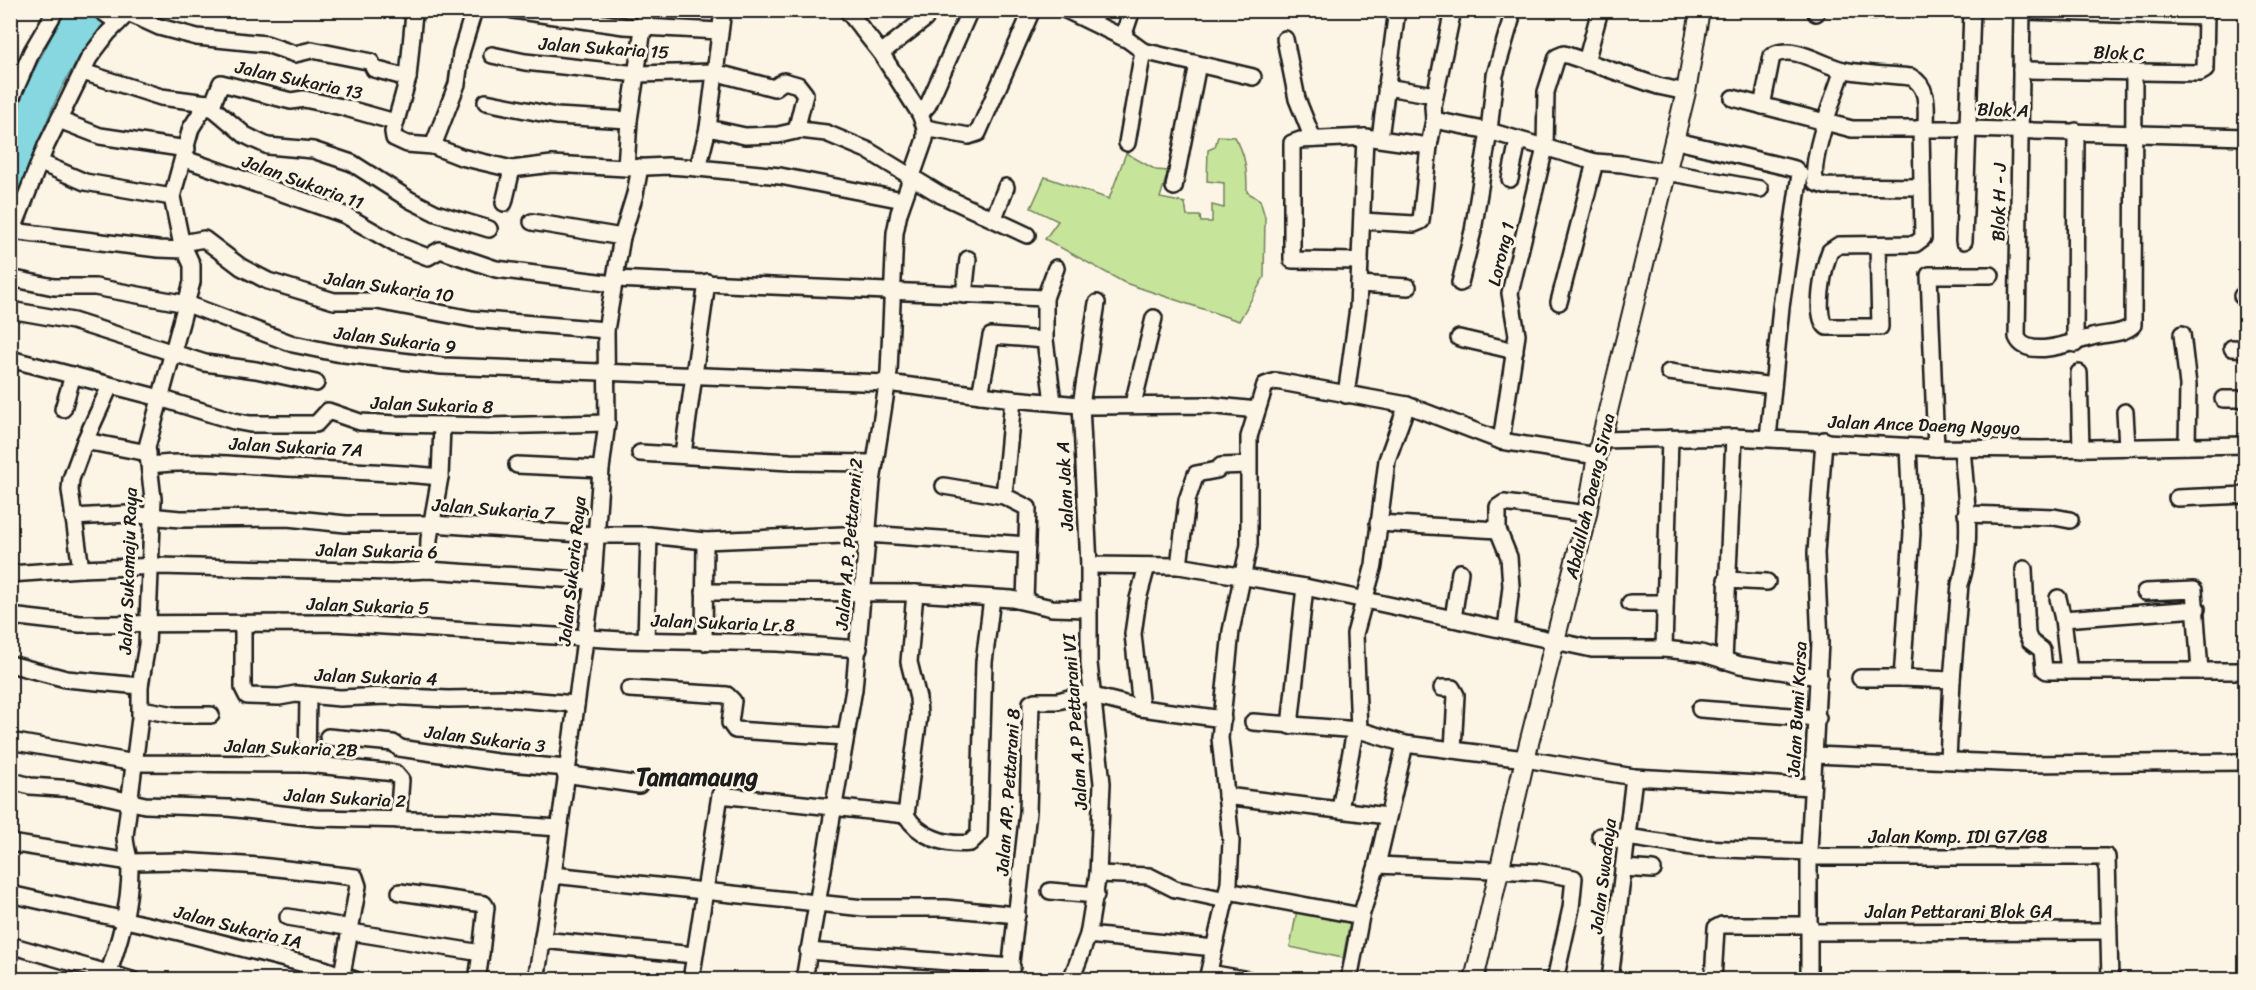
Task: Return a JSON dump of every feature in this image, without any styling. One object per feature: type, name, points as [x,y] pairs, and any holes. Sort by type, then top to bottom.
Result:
[{"type":"main road","name":"Abdullah Daeng Sirua","points":[[1474,980],[1525,759],[1587,514],[1599,448],[1686,92],[1700,10]]},
{"type":"street","points":[[10,111],[11,99],[32,51],[56,10]]},
{"type":"street","points":[[100,10],[197,37],[266,44],[295,54],[312,50],[367,61],[370,62],[371,68],[408,78]]},
{"type":"street","points":[[407,10],[414,14],[408,78],[395,122],[394,138],[406,144],[433,146],[461,157],[512,169],[552,164],[698,168],[780,176],[903,200]]},
{"type":"street","points":[[433,146],[457,84],[462,53],[474,10]]},
{"type":"street","points":[[513,10],[645,18],[719,31]]},
{"type":"street","points":[[698,168],[708,128],[723,10]]},
{"type":"street","points":[[847,10],[881,52],[922,121],[969,136],[978,133],[1032,10]]},
{"type":"street","name":"Jalan A.P. Pettarani 2","points":[[804,980],[835,806],[844,737],[851,712],[859,649],[867,534],[887,383],[895,232],[903,200],[925,139],[922,121],[970,10]]},
{"type":"street","points":[[1066,10],[1123,37],[1143,51],[1253,77]]},
{"type":"street","points":[[1123,37],[1132,10]]},
{"type":"street","points":[[1346,394],[1359,308],[1362,221],[1372,138],[1386,87],[1397,10]]},
{"type":"street","points":[[1362,221],[1414,224],[1420,221],[1434,120],[1435,95],[1453,10]]},
{"type":"street","points":[[1600,10],[1586,62],[1658,86],[1686,92]]},
{"type":"street","points":[[1964,241],[1972,10]]},
{"type":"street","points":[[2022,11],[2206,14]]},
{"type":"street","name":"Blok H - J","points":[[2022,11],[2016,275],[2019,341],[2036,347],[2075,344]]},
{"type":"street","name":"Blok C","points":[[2021,70],[2200,74],[2205,70],[2206,14]]},
{"type":"street","points":[[11,234],[40,163],[82,72],[100,43],[123,17]]},
{"type":"street","name":"Jalan Sukaria Raya","points":[[536,980],[587,636],[600,469],[608,423],[606,330],[633,168],[629,120],[645,18]]},
{"type":"street","points":[[881,52],[925,19]]},
{"type":"street","points":[[1460,283],[1473,231],[1490,132],[1495,75],[1511,20]]},
{"type":"street","points":[[1285,39],[1297,99],[1313,139]]},
{"type":"street","points":[[1127,143],[1143,51]]},
{"type":"street","points":[[1762,106],[1770,59],[1774,54],[1794,53],[1843,70],[1911,77],[1918,80],[1925,95],[1922,240],[1907,245],[1878,245],[1839,245],[1830,250],[1820,308],[1821,319],[1827,327],[1880,327],[1878,245]]},
{"type":"street","name":"Lorong 1","points":[[1501,441],[1517,330],[1510,293],[1545,148],[1546,92],[1557,57],[1564,54],[1586,62]]},
{"type":"street","name":"Jalan Sukaria 15","points":[[492,55],[525,62],[637,74],[714,72],[774,88],[782,81],[798,85],[805,94],[796,131]]},
{"type":"street","points":[[1174,187],[1198,64]]},
{"type":"street","points":[[1843,70],[1825,123],[1814,170],[1814,178],[1818,185],[1922,187]]},
{"type":"street","points":[[82,72],[161,97],[209,106],[257,141],[268,146],[313,150],[352,163],[374,175],[400,195],[436,213],[489,229]]},
{"type":"street","points":[[2076,131],[2075,344],[2092,336],[2128,329],[2133,325],[2134,73]]},
{"type":"street","name":"Jalan Sukaria 13","points":[[209,106],[221,83],[291,101],[304,99],[342,107],[395,122]]},
{"type":"street","points":[[1386,87],[1435,95]]},
{"type":"street","name":"Blok A","points":[[1733,98],[1852,129],[2076,131],[2246,137]]},
{"type":"street","points":[[486,102],[556,116],[629,120]]},
{"type":"street","name":"Jalan Sukamaju Raya","points":[[107,976],[125,920],[130,862],[125,845],[141,709],[140,686],[147,645],[155,566],[148,440],[187,304],[192,273],[172,197],[194,121],[209,106]]},
{"type":"street","points":[[59,120],[100,136],[186,154]]},
{"type":"street","points":[[1434,120],[1490,132],[1595,162],[1760,189]]},
{"type":"street","points":[[708,128],[746,136],[818,131],[850,141],[941,195],[1027,235]]},
{"type":"street","points":[[1360,261],[1294,261],[1292,259],[1291,145],[1300,140],[1372,138],[1429,146]]},
{"type":"street","points":[[1510,179],[1518,140]]},
{"type":"street","points":[[1673,140],[1799,172],[1768,438]]},
{"type":"street","name":"Jalan Sukaria 11","points":[[186,154],[345,215],[397,245],[428,257],[440,250],[496,268],[614,282]]},
{"type":"street","points":[[1559,302],[1595,162]]},
{"type":"street","points":[[40,163],[85,182],[172,197]]},
{"type":"street","points":[[504,202],[512,169]]},
{"type":"street","points":[[994,218],[1006,187]]},
{"type":"street","points":[[532,222],[622,237]]},
{"type":"street","name":"Jalan Sukaria 10","points":[[11,234],[158,249],[184,246],[204,239],[241,267],[268,281],[334,301],[377,301],[472,319],[606,330]]},
{"type":"street","points":[[964,295],[968,259]]},
{"type":"street","points":[[1053,402],[1045,340],[1045,298],[1056,268]]},
{"type":"street","points":[[1936,448],[1929,275],[1991,275]]},
{"type":"street","name":"Jalan Sukaria 9","points":[[10,279],[54,286],[94,287],[187,304],[280,340],[336,353],[442,366],[887,383],[1012,399],[1081,405],[1209,405],[1257,410]]},
{"type":"street","points":[[614,282],[707,282],[891,293],[1045,298]]},
{"type":"street","points":[[683,454],[707,282]]},
{"type":"street","points":[[1359,284],[1407,287]]},
{"type":"street","name":"Jalan Jak A","points":[[1089,565],[1081,405],[1097,303]]},
{"type":"street","points":[[10,310],[73,321],[205,363],[256,370],[316,383]]},
{"type":"street","points":[[1133,404],[1154,318]]},
{"type":"street","points":[[2182,334],[2187,385],[2187,446]]},
{"type":"street","points":[[980,395],[991,336],[1045,340]]},
{"type":"street","points":[[1459,338],[1515,351]]},
{"type":"street","points":[[10,359],[160,398]]},
{"type":"street","points":[[1670,372],[1773,386]]},
{"type":"street","points":[[2079,373],[2081,449]]},
{"type":"street","points":[[63,410],[73,375]]},
{"type":"street","name":"Jalan Ance Daeng Ngoyo","points":[[1257,410],[1265,385],[1271,381],[1407,405],[1501,441],[1565,449],[1599,448],[1670,438],[1734,437],[1824,440],[1936,448],[2081,449],[2246,446]]},
{"type":"street","points":[[81,569],[71,479],[110,386]]},
{"type":"street","name":"Jalan Sukaria 8","points":[[160,398],[250,424],[316,424],[328,411],[360,422],[442,426],[608,423]]},
{"type":"street","points":[[1004,496],[1012,399]]},
{"type":"street","points":[[2223,399],[2246,399]]},
{"type":"street","points":[[1340,809],[1354,736],[1359,730],[1355,640],[1374,565],[1387,460],[1407,405]]},
{"type":"street","points":[[1249,980],[1208,976],[1227,896],[1231,841],[1220,753],[1231,631],[1244,578],[1250,523],[1249,437],[1257,410]]},
{"type":"street","points":[[2125,412],[2127,447]]},
{"type":"street","points":[[428,570],[432,524],[440,477],[442,426]]},
{"type":"street","points":[[1724,661],[1734,437]]},
{"type":"street","points":[[1665,649],[1670,438]]},
{"type":"street","name":"Jalan Bumi Karsa","points":[[1809,980],[1809,854],[1820,677],[1816,544],[1824,440]]},
{"type":"street","points":[[85,441],[149,459]]},
{"type":"street","points":[[1902,678],[1912,533],[1908,447]]},
{"type":"street","points":[[1948,759],[1960,584],[1965,570],[1966,514],[1962,447]]},
{"type":"street","points":[[640,453],[790,462],[875,463]]},
{"type":"street","name":"Jalan Sukaria 7A","points":[[149,459],[287,468],[377,470],[440,477]]},
{"type":"street","points":[[517,465],[600,469]]},
{"type":"street","points":[[1179,566],[1187,500],[1196,474],[1216,470],[1222,466],[1248,465]]},
{"type":"street","points":[[944,486],[1004,496],[1028,508],[1025,601]]},
{"type":"street","points":[[2177,498],[2246,495]]},
{"type":"street","points":[[1506,630],[1510,563],[1498,530],[1498,507],[1502,503],[1587,514]]},
{"type":"street","points":[[1966,514],[2054,517],[2070,520]]},
{"type":"street","name":"Jalan Sukaria 7","points":[[75,524],[153,516],[180,519],[287,518],[346,524],[432,524],[596,535],[649,535],[705,542],[867,534],[1027,545]]},
{"type":"street","points":[[1378,523],[1498,530]]},
{"type":"street","points":[[646,640],[649,535]]},
{"type":"street","points":[[704,642],[705,542]]},
{"type":"street","points":[[1089,565],[1179,566],[1305,587],[1601,650],[1665,649],[1701,653],[1724,661],[1820,677]]},
{"type":"street","name":"Jalan A.P Pettarani VI","points":[[1071,980],[1088,935],[1096,895],[1102,783],[1092,694],[1088,609],[1089,565]]},
{"type":"street","name":"Jalan Sukaria 6","points":[[10,574],[155,566],[391,572],[428,570],[593,581]]},
{"type":"street","points":[[1141,708],[1133,634],[1138,599],[1147,566]]},
{"type":"street","points":[[2024,569],[2028,638],[2042,650],[2046,670],[2246,671]]},
{"type":"street","points":[[1453,619],[1460,572]]},
{"type":"street","points":[[1726,580],[1767,582]]},
{"type":"street","points":[[1290,726],[1305,587]]},
{"type":"street","points":[[2145,592],[2192,589],[2195,592],[2200,671]]},
{"type":"street","points":[[704,592],[915,593],[1025,601],[1052,608],[1088,609]]},
{"type":"street","points":[[915,593],[909,662],[918,698],[919,716],[906,815],[915,828],[946,842],[970,843],[979,834],[984,662],[992,598]]},
{"type":"street","points":[[2058,598],[2063,619],[2069,671]]},
{"type":"street","points":[[1630,603],[1665,603]]},
{"type":"street","points":[[2063,619],[2196,609]]},
{"type":"street","name":"Jalan Sukaria 5","points":[[10,616],[80,624],[333,623],[587,636]]},
{"type":"street","name":"Jalan Sukaria 4","points":[[243,624],[243,688],[247,696],[513,698],[576,704]]},
{"type":"street","name":"Jalan Sukaria Lr.8","points":[[587,636],[646,640],[778,643],[859,649]]},
{"type":"street","points":[[10,664],[66,679],[140,686]]},
{"type":"street","points":[[1860,678],[1952,680]]},
{"type":"street","points":[[1442,688],[1452,688],[1456,695],[1453,750]]},
{"type":"street","points":[[629,689],[727,695],[733,701],[730,723],[735,730],[844,737]]},
{"type":"street","points":[[1092,694],[1141,708],[1223,719]]},
{"type":"street","name":"Jalan AP. Pettarani 8","points":[[1011,973],[1028,812],[1031,703],[1058,701],[1092,694]]},
{"type":"street","points":[[307,764],[308,695]]},
{"type":"street","points":[[141,709],[175,715],[211,715]]},
{"type":"street","points":[[1700,709],[1818,718]]},
{"type":"street","points":[[1253,722],[1359,730],[1405,744],[1525,759],[1634,777],[1812,787]]},
{"type":"street","name":"Jalan Sukaria 3","points":[[328,737],[393,743],[399,747],[566,771],[639,785]]},
{"type":"street","name":"Jalan Sukaria 2B","points":[[10,741],[135,763],[307,764],[398,774],[401,780],[398,820]]},
{"type":"street","points":[[1349,980],[1361,916],[1377,865],[1405,744]]},
{"type":"street","points":[[1814,755],[2025,764],[2246,762]]},
{"type":"street","name":"Jalan Swadaya","points":[[1610,980],[1634,777]]},
{"type":"street","name":"Jalan Sukaria 2","points":[[10,780],[30,786],[74,789],[145,805],[228,808],[317,819],[398,820],[560,828]]},
{"type":"street","points":[[691,980],[720,795],[906,815]]},
{"type":"street","points":[[1226,796],[1387,816]]},
{"type":"street","name":"Jalan Komp. IDI G7/G8","points":[[1600,836],[1709,849],[1809,854],[2107,857],[2108,931]]},
{"type":"street","points":[[10,843],[130,862],[179,861],[249,865],[355,877],[358,882],[346,978]]},
{"type":"street","points":[[1377,865],[1539,872],[1575,879],[1555,980]]},
{"type":"street","points":[[1623,868],[1653,870]]},
{"type":"street","points":[[1098,874],[1149,876],[1175,889],[1361,916]]},
{"type":"street","points":[[553,875],[876,909],[945,908],[1017,915]]},
{"type":"street","points":[[1050,891],[1096,895]]},
{"type":"street","points":[[400,892],[484,904],[486,907],[477,980]]},
{"type":"street","name":"Jalan Sukaria IA","points":[[10,894],[292,961],[346,978]]},
{"type":"street","points":[[288,917],[481,953]]},
{"type":"street","name":"Jalan Pettarani Blok GA","points":[[1713,980],[1716,928],[1722,925],[1810,929],[2108,931]]},
{"type":"street","points":[[2108,931],[2110,980]]},
{"type":"street","points":[[1088,935],[1214,948]]},
{"type":"street","points":[[542,940],[694,955]]},
{"type":"street","points":[[10,945],[107,976],[132,980]]},
{"type":"street","points":[[808,951],[1011,973]]},
{"type":"green space","points":[[1218,136],[1235,137],[1242,150],[1245,163],[1247,192],[1260,200],[1265,217],[1264,277],[1239,321],[1125,283],[1045,239],[1058,221],[1031,208],[1045,177],[1109,199],[1126,153],[1156,170],[1168,171],[1160,198],[1185,203],[1187,216],[1200,216],[1201,222],[1212,222],[1212,205],[1224,208],[1224,183],[1207,181],[1208,150],[1215,147]]},
{"type":"green space","points":[[1297,910],[1350,921],[1343,958],[1290,947]]},
{"type":"water","points":[[65,11],[91,11],[109,23],[89,44],[59,93],[38,147],[11,230],[11,131],[22,93]]},
{"type":"district","name":"Tamamaung","points":[[697,777]]}]
